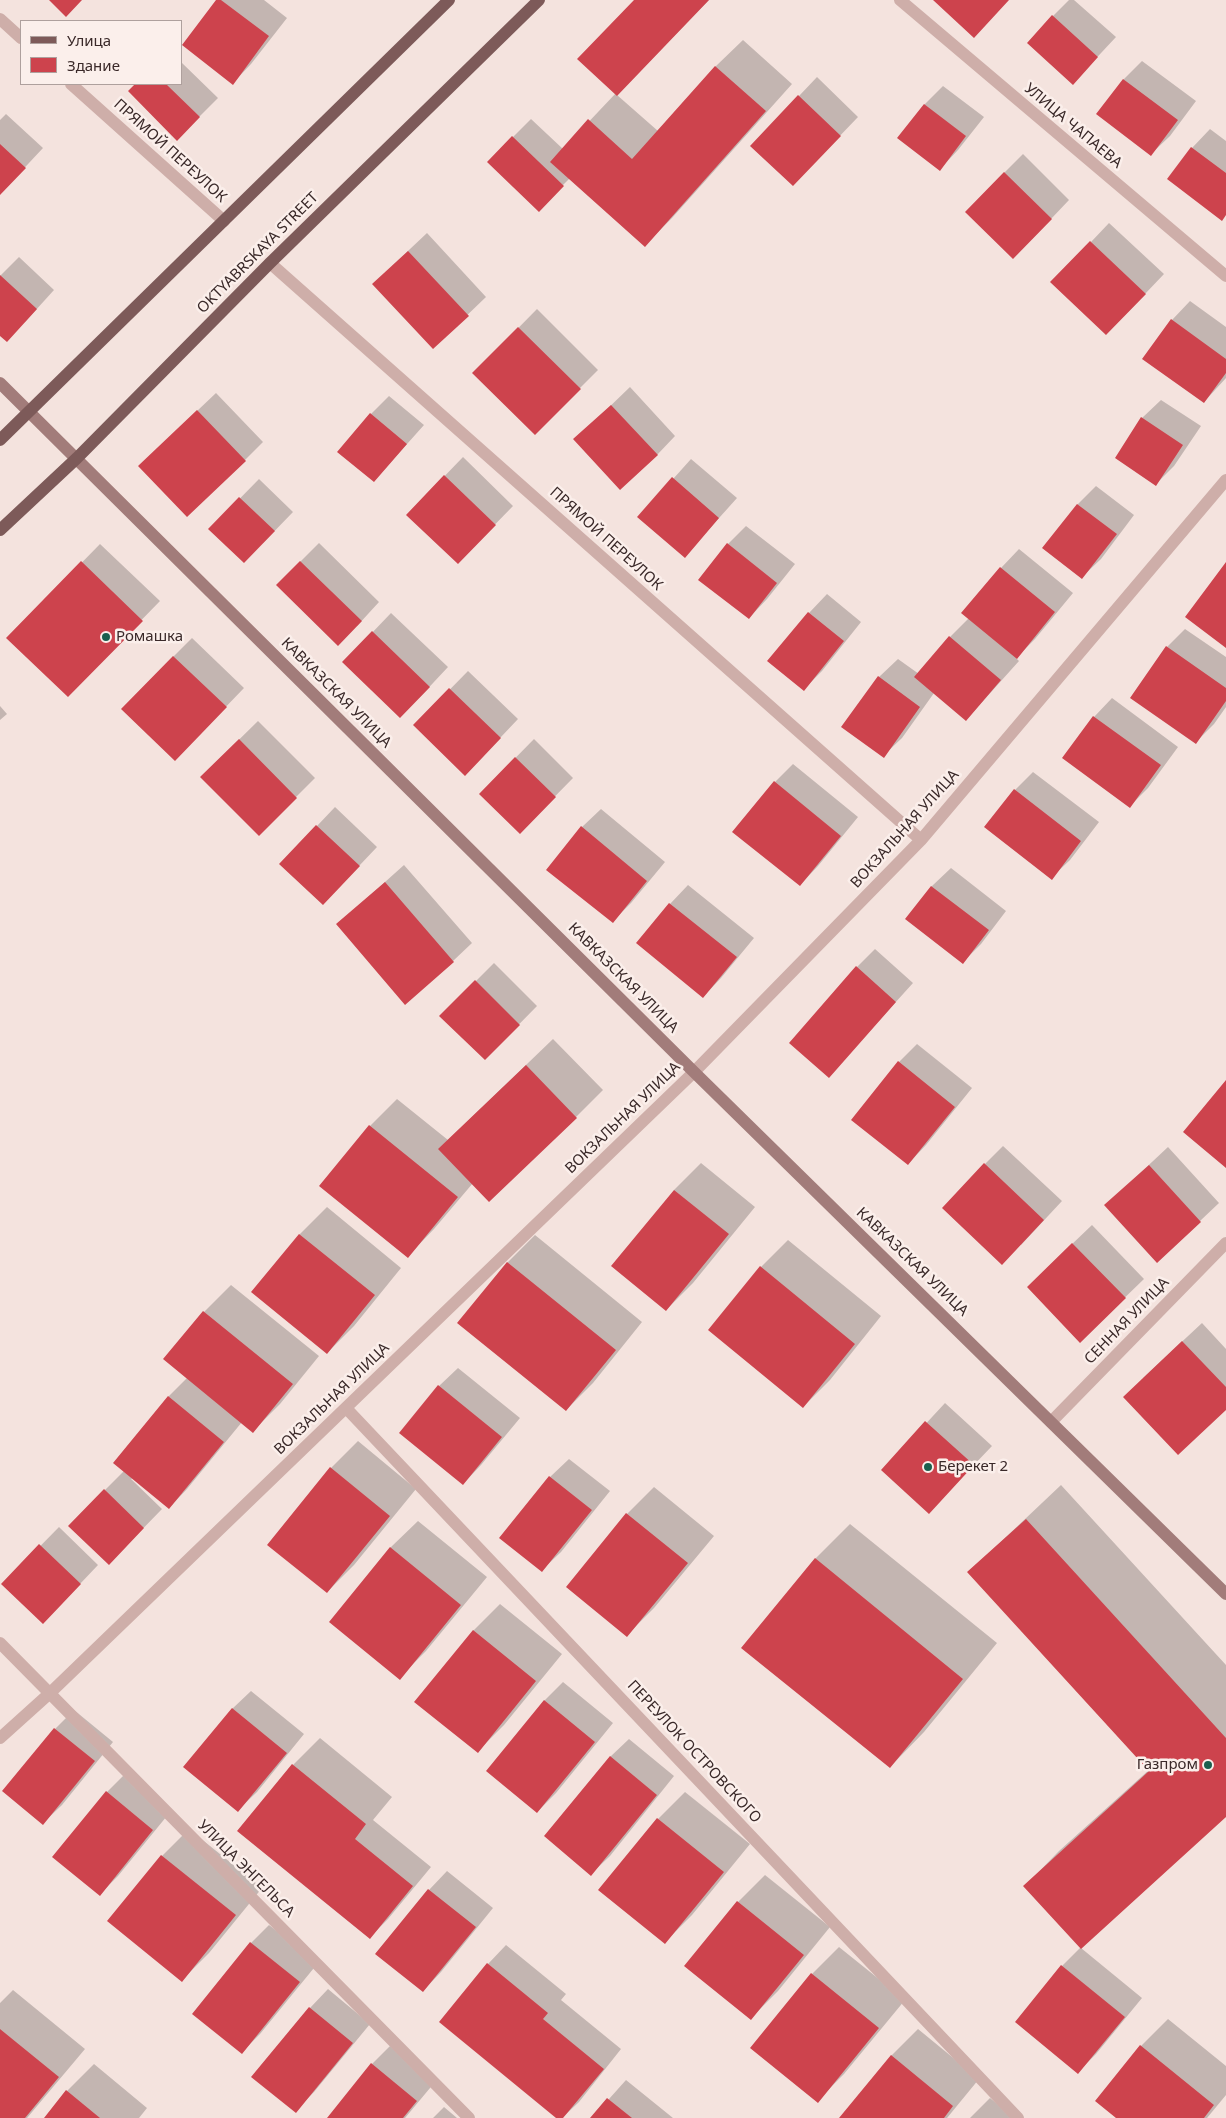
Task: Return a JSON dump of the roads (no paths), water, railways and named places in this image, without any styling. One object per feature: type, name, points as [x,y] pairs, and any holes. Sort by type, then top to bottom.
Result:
[{"type":"main road","points":[[0,440],[449,0]]},
{"type":"main road","name":"OKTYABRSKAYA STREET","points":[[0,530],[76,458],[270,263],[539,0]]},
{"type":"main road","name":"КАВКАЗСКАЯ УЛИЦА","points":[[0,383],[694,1072],[1226,1594]]},
{"type":"street","name":"УЛИЦА ЧАПАЕВА","points":[[900,0],[1226,276]]},
{"type":"street","points":[[0,19],[20,37]]},
{"type":"street","name":"ПРЯМОЙ ПЕРЕУЛОК","points":[[73,85],[224,221]]},
{"type":"street","name":"ПРЯМОЙ ПЕРЕУЛОК","points":[[270,263],[921,840]]},
{"type":"street","name":"ВОКЗАЛЬНАЯ УЛИЦА","points":[[0,1738],[50,1693],[694,1072],[921,840],[1226,480]]},
{"type":"street","name":"СЕННАЯ УЛИЦА","points":[[1052,1422],[1226,1243]]},
{"type":"street","name":"ПЕРЕУЛОК ОСТРОВСКОГО","points":[[346,1408],[1018,2118]]},
{"type":"street","name":"УЛИЦА ЭНГЕЛЬСА","points":[[0,1643],[469,2118]]},
{"type":"place","name":"Ромашка","points":[[106,637]]},
{"type":"place","name":"Берекет 2","points":[[928,1467]]},
{"type":"place","name":"Газпром","points":[[1208,1765]]}]
